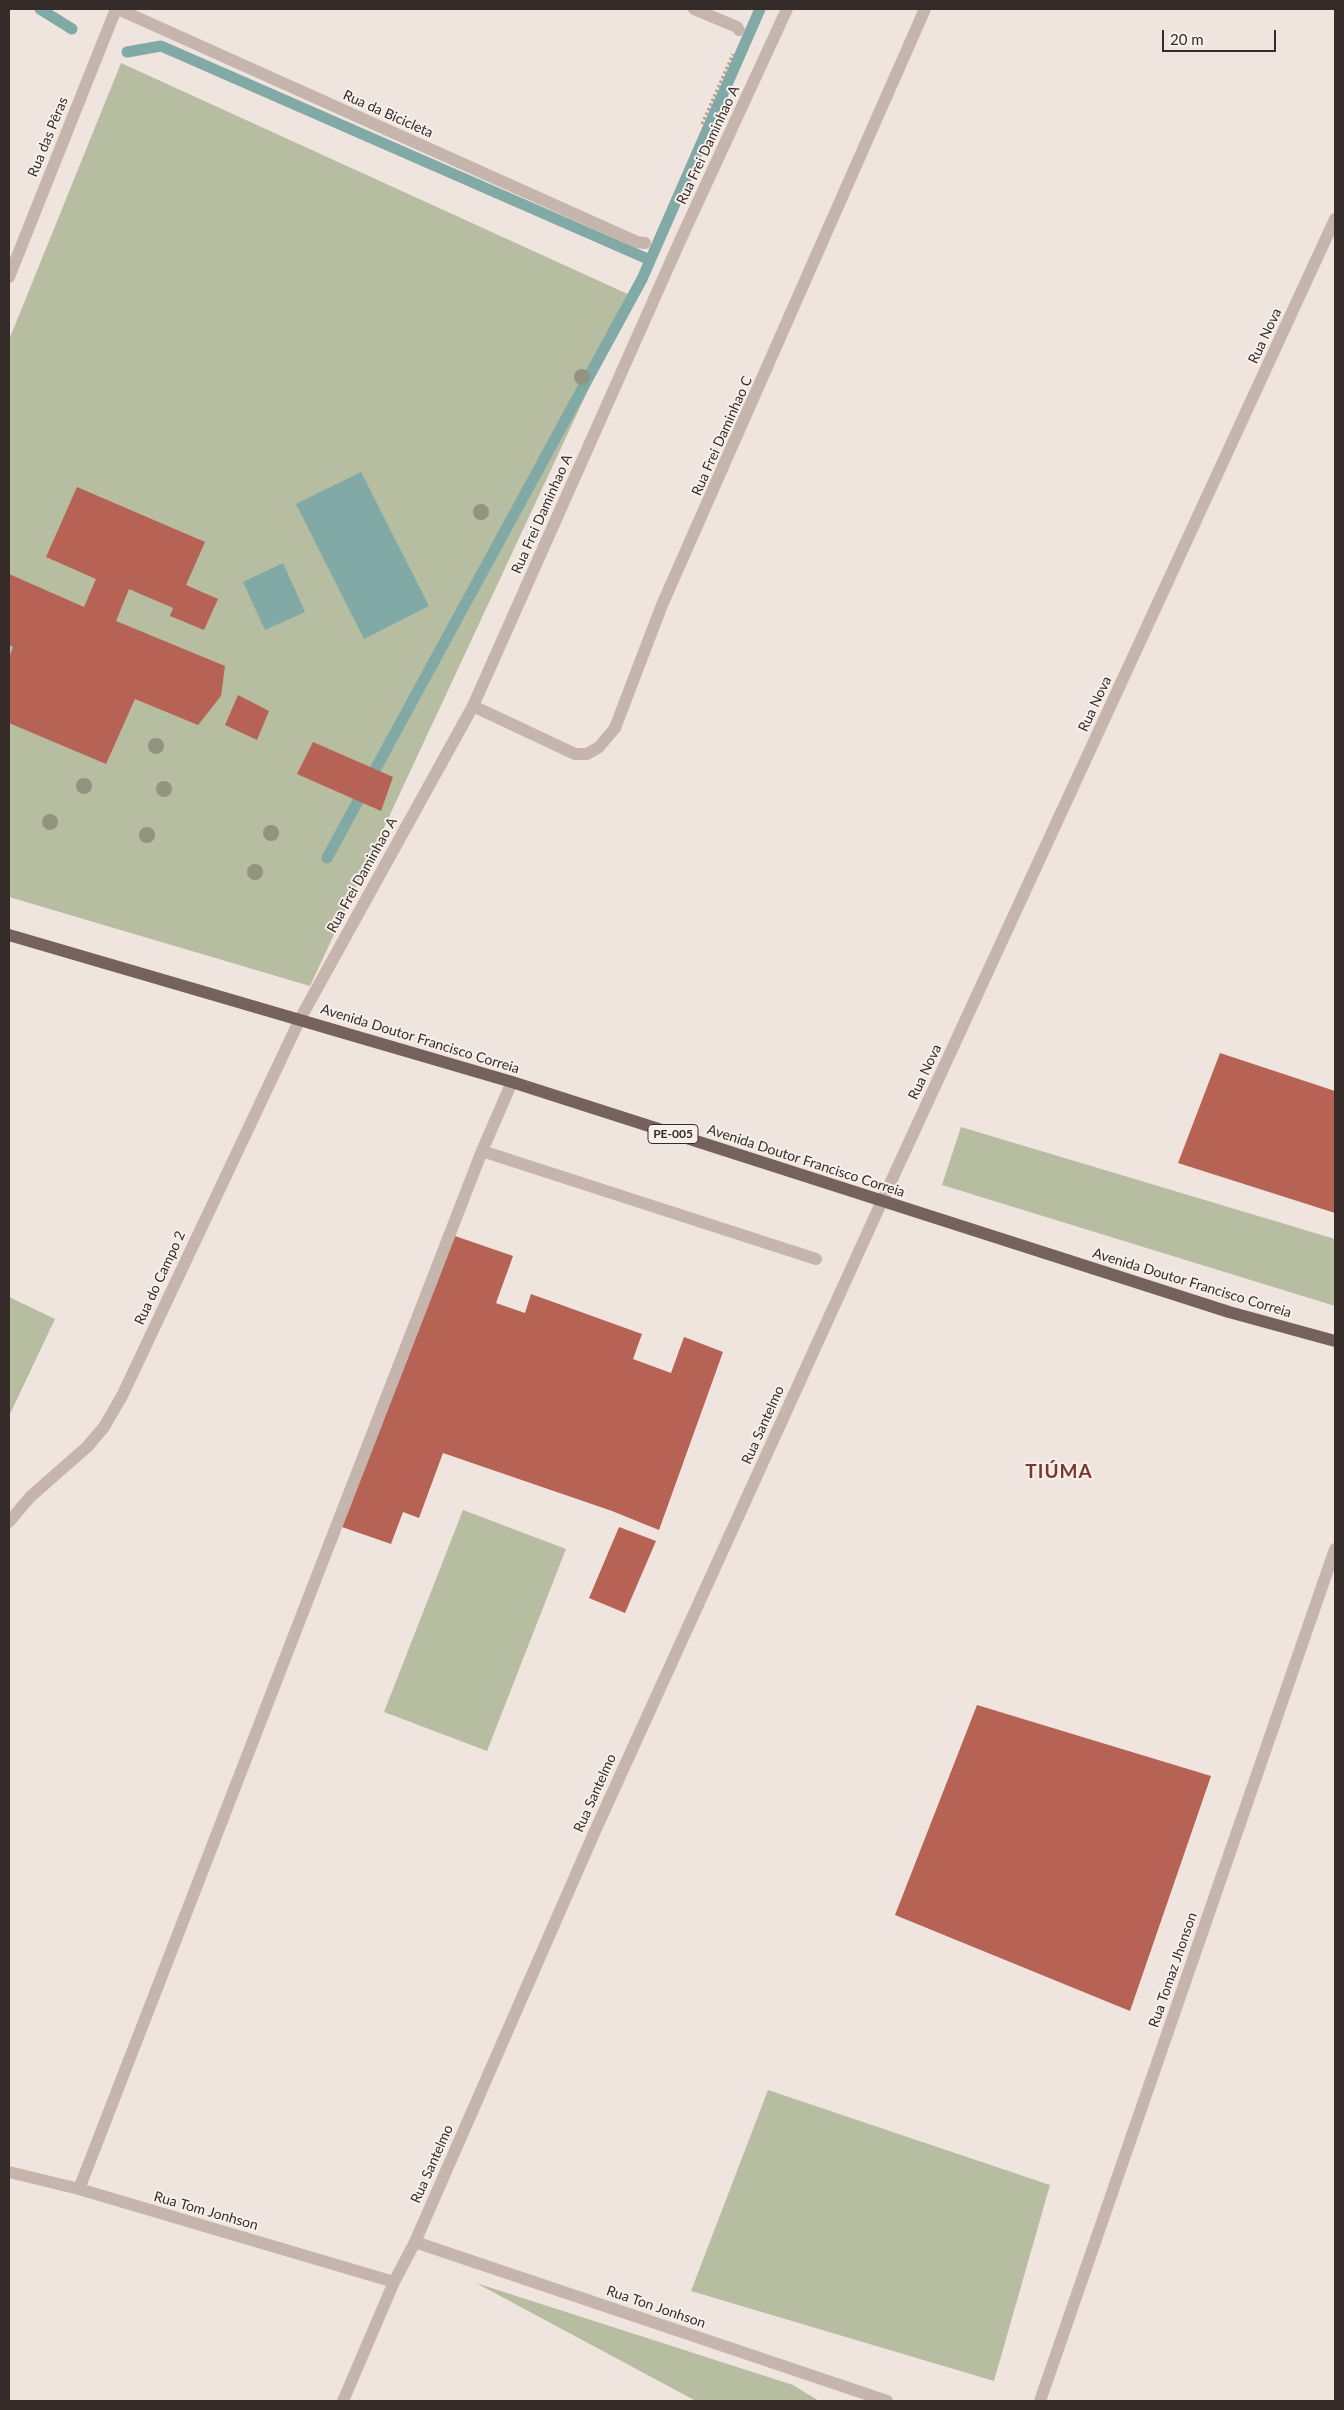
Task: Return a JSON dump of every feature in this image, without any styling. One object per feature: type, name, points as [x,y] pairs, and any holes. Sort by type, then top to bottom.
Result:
[{"type":"main road","name":"Avenida Doutor Francisco Correia","points":[[9,935],[512,1082],[1229,1312],[1335,1341]]},
{"type":"street","name":"Rua da Bicicleta","points":[[117,9],[637,242],[645,243]]},
{"type":"street","name":"Rua das Pêras","points":[[9,276],[117,9]]},
{"type":"street","points":[[698,9],[740,30]]},
{"type":"street","name":"Rua Frei Daminhao A","points":[[300,1019],[473,706],[679,243],[788,9]]},
{"type":"street","name":"Rua Frei Daminhao C","points":[[473,706],[575,754],[587,754],[599,747],[615,728],[662,605],[925,9]]},
{"type":"street","name":"Rua Nova","points":[[882,1201],[1335,219]]},
{"type":"street","name":"Rua do Campo 2","points":[[9,1522],[30,1497],[87,1447],[104,1427],[122,1396],[300,1019]]},
{"type":"street","points":[[79,2190],[482,1151],[512,1082]]},
{"type":"street","points":[[482,1151],[816,1259]]},
{"type":"street","name":"Rua Santelmo","points":[[343,2401],[394,2282],[415,2242],[595,1831],[882,1201]]},
{"type":"street","name":"Rua Tomaz Jhonson","points":[[1040,2401],[1335,1549]]},
{"type":"street","name":"Rua Tom Jonhson","points":[[9,2172],[79,2190],[394,2282]]},
{"type":"street","name":"Rua Ton Jonhson","points":[[415,2242],[887,2401]]},
{"type":"green space","points":[[121,63],[632,296],[310,986],[9,897],[9,340]]},
{"type":"green space","points":[[961,1127],[1335,1239],[1335,1306],[942,1185]]},
{"type":"green space","points":[[9,1297],[55,1319],[9,1416]]},
{"type":"green space","points":[[463,1510],[566,1549],[487,1751],[384,1712]]},
{"type":"green space","points":[[768,2090],[1050,2185],[994,2381],[691,2291]]},
{"type":"green space","points":[[476,2283],[793,2385],[819,2401],[696,2401]]},
{"type":"water","points":[[361,472],[429,606],[364,639],[296,504]]},
{"type":"water","points":[[283,563],[305,612],[265,630],[243,582]]},
{"type":"building","points":[[77,487],[205,542],[186,585],[218,599],[204,630],[170,616],[173,608],[129,589],[116,621],[225,666],[221,696],[198,725],[135,699],[106,764],[9,723],[9,658],[13,647],[9,645],[9,574],[84,607],[96,579],[46,557]]},
{"type":"building","points":[[238,695],[269,711],[257,740],[225,725]]},
{"type":"building","points":[[313,742],[393,777],[381,811],[297,774]]},
{"type":"building","points":[[1220,1053],[1335,1091],[1335,1213],[1178,1163]]},
{"type":"building","points":[[455,1236],[513,1256],[496,1303],[525,1313],[531,1294],[642,1334],[633,1359],[671,1373],[684,1337],[723,1352],[659,1530],[612,1511],[443,1453],[419,1518],[403,1512],[391,1544],[342,1527]]},
{"type":"building","points":[[619,1527],[656,1541],[625,1613],[589,1598]]},
{"type":"building","points":[[977,1705],[1211,1776],[1130,2011],[895,1915]]},
{"type":"waterway","points":[[40,9],[72,29]]},
{"type":"waterway","points":[[327,858],[642,279],[760,9]]},
{"type":"waterway","points":[[127,52],[161,46],[650,260]]},
{"type":"district","name":"TIÚMA","points":[[1059,1472]]}]
